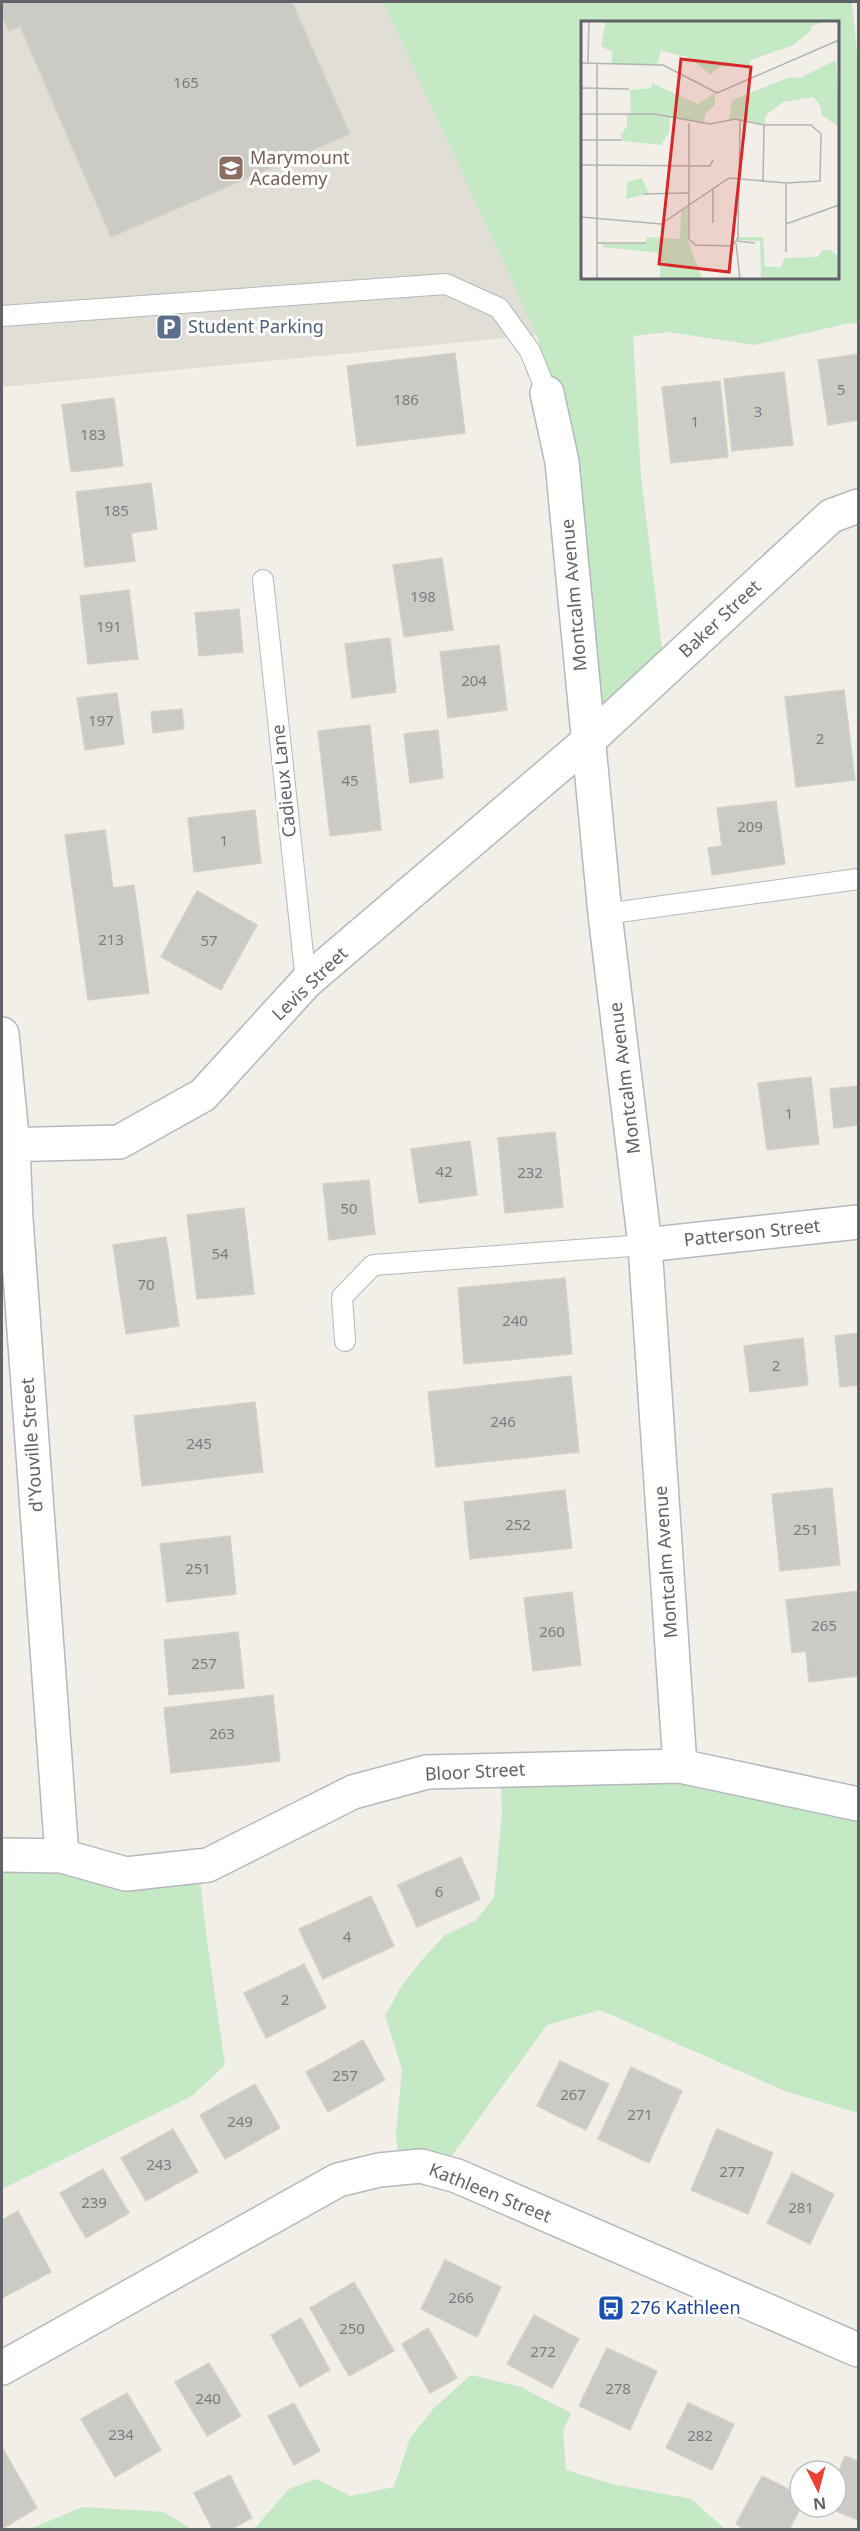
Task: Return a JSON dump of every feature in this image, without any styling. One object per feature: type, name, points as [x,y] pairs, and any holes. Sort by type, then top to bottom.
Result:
[{"type":"street","name":"Montcalm Avenue","points":[[547,393],[562,462],[605,914],[645,1245],[680,1767]]},
{"type":"street","name":"Baker Street","points":[[588,742],[831,516],[858,506]]},
{"type":"street","name":"Levis Street","points":[[7,1145],[119,1142],[203,1095],[306,982],[588,742]]},
{"type":"street","name":"d'Youville Street","points":[[2,1034],[7,1145],[62,1856]]},
{"type":"street","name":"Patterson Street","points":[[645,1245],[858,1222]]},
{"type":"street","name":"Bloor Street","points":[[2,1855],[62,1856],[126,1874],[208,1865],[352,1792],[427,1772],[680,1767],[858,1804]]},
{"type":"street","name":"Kathleen Street","points":[[2,2368],[338,2180],[379,2170],[421,2166],[457,2176],[858,2350]]},
{"type":"lane","points":[[2,316],[446,284],[499,308],[530,351],[547,393]]},
{"type":"lane","name":"Cadieux Lane","points":[[263,580],[306,982]]},
{"type":"lane","points":[[605,914],[858,879]]},
{"type":"lane","points":[[345,1341],[342,1297],[373,1265],[645,1245]]},
{"type":"shaded area","name":"Marymount Academy","points":[[2,2],[383,2],[537,335],[2,387]]},
{"type":"green space","points":[[383,2],[852,2],[858,62],[858,323],[754,345],[669,332],[633,336],[641,477],[664,665],[590,733],[553,394],[537,335]]},
{"type":"green space","points":[[682,1764],[858,1801],[858,2113],[785,2091],[600,2010],[547,2025],[442,2169],[399,2166],[396,2134],[402,2069],[385,2016],[401,1987],[445,1935],[475,1921],[494,1898],[502,1812],[500,1767]]},
{"type":"green space","points":[[2,1859],[199,1869],[225,2065],[192,2096],[2,2189]]},
{"type":"green space","points":[[471,2375],[521,2387],[571,2413],[563,2431],[566,2470],[612,2484],[691,2499],[725,2529],[254,2529],[289,2489],[316,2479],[351,2496],[394,2487],[410,2438],[434,2408]]},
{"type":"green space","points":[[83,2507],[164,2512],[191,2529],[30,2529]]},
{"type":"building","name":"Marymount Academy","points":[[2,2],[292,2],[350,134],[111,237],[20,26],[9,31],[2,15]]},
{"type":"building","points":[[455,353],[465,433],[357,446],[347,366]]},
{"type":"building","points":[[858,354],[858,420],[828,425],[818,360]]},
{"type":"building","points":[[784,372],[793,445],[732,451],[724,379]]},
{"type":"building","points":[[720,381],[728,457],[671,463],[662,387]]},
{"type":"building","points":[[114,398],[123,466],[71,472],[62,405]]},
{"type":"building","points":[[151,483],[157,529],[131,533],[135,561],[85,567],[76,492]]},
{"type":"building","points":[[442,558],[453,630],[404,637],[393,565]]},
{"type":"building","points":[[129,590],[138,659],[88,664],[80,596]]},
{"type":"building","points":[[239,609],[243,652],[199,656],[195,613]]},
{"type":"building","points":[[390,638],[396,692],[352,698],[345,644]]},
{"type":"building","points":[[499,645],[507,710],[448,718],[440,652]]},
{"type":"building","points":[[844,690],[855,780],[796,787],[785,697]]},
{"type":"building","points":[[117,693],[124,744],[85,750],[77,698]]},
{"type":"building","points":[[182,709],[184,729],[153,733],[151,712]]},
{"type":"building","points":[[370,725],[381,830],[330,836],[318,731]]},
{"type":"building","points":[[438,730],[443,778],[410,783],[404,734]]},
{"type":"building","points":[[776,801],[785,864],[712,875],[708,848],[722,846],[717,808]]},
{"type":"building","points":[[255,810],[261,863],[194,872],[188,818]]},
{"type":"building","points":[[105,830],[113,888],[134,885],[149,993],[88,1000],[65,835]]},
{"type":"building","points":[[197,891],[257,925],[221,990],[161,957]]},
{"type":"building","points":[[811,1077],[819,1144],[767,1150],[758,1083]]},
{"type":"building","points":[[858,1086],[858,1125],[834,1128],[830,1089]]},
{"type":"building","points":[[555,1132],[563,1207],[505,1213],[498,1138]]},
{"type":"building","points":[[470,1141],[477,1195],[419,1203],[411,1149]]},
{"type":"building","points":[[369,1180],[375,1234],[329,1240],[323,1184]]},
{"type":"building","points":[[244,1208],[254,1294],[197,1299],[187,1215]]},
{"type":"building","points":[[166,1237],[179,1326],[126,1334],[113,1245]]},
{"type":"building","points":[[565,1278],[572,1354],[464,1364],[458,1288]]},
{"type":"building","points":[[858,1333],[858,1385],[840,1387],[835,1336]]},
{"type":"building","points":[[803,1338],[808,1385],[750,1392],[744,1346]]},
{"type":"building","points":[[571,1376],[579,1452],[436,1467],[428,1392]]},
{"type":"building","points":[[255,1402],[263,1472],[142,1486],[134,1416]]},
{"type":"building","points":[[832,1488],[840,1565],[780,1571],[772,1494]]},
{"type":"building","points":[[565,1490],[572,1548],[470,1559],[464,1502]]},
{"type":"building","points":[[230,1536],[236,1594],[167,1602],[160,1544]]},
{"type":"building","points":[[858,1591],[858,1676],[809,1682],[806,1651],[792,1653],[786,1600]]},
{"type":"building","points":[[572,1592],[581,1665],[533,1671],[524,1598]]},
{"type":"building","points":[[238,1632],[244,1688],[169,1695],[164,1640]]},
{"type":"building","points":[[273,1695],[280,1761],[171,1773],[164,1708]]},
{"type":"building","points":[[461,1857],[480,1899],[417,1927],[398,1885]]},
{"type":"building","points":[[371,1896],[394,1946],[323,1979],[299,1929]]},
{"type":"building","points":[[304,1964],[326,2008],[266,2038],[244,1993]]},
{"type":"building","points":[[363,2040],[385,2080],[328,2112],[306,2072]]},
{"type":"building","points":[[560,2061],[609,2084],[586,2130],[537,2106]]},
{"type":"building","points":[[631,2067],[682,2091],[649,2163],[598,2139]]},
{"type":"building","points":[[255,2084],[280,2128],[225,2159],[200,2115]]},
{"type":"building","points":[[173,2129],[198,2172],[146,2201],[121,2158]]},
{"type":"building","points":[[717,2129],[773,2153],[748,2214],[691,2190]]},
{"type":"building","points":[[103,2169],[129,2213],[86,2238],[60,2193]]},
{"type":"building","points":[[792,2173],[834,2194],[810,2244],[767,2223]]},
{"type":"building","points":[[18,2211],[51,2272],[2,2298],[2,2220]]},
{"type":"building","points":[[445,2260],[501,2287],[477,2337],[421,2309]]},
{"type":"building","points":[[354,2282],[394,2351],[349,2376],[310,2308]]},
{"type":"building","points":[[534,2315],[579,2339],[552,2388],[507,2364]]},
{"type":"building","points":[[301,2318],[330,2370],[300,2387],[271,2335]]},
{"type":"building","points":[[428,2328],[457,2378],[430,2393],[402,2344]]},
{"type":"building","points":[[607,2348],[657,2371],[630,2430],[579,2406]]},
{"type":"building","points":[[209,2363],[241,2416],[207,2436],[175,2382]]},
{"type":"building","points":[[127,2393],[161,2450],[115,2477],[81,2419]]},
{"type":"building","points":[[294,2403],[320,2451],[294,2465],[268,2416]]},
{"type":"building","points":[[688,2403],[734,2424],[712,2470],[666,2448]]},
{"type":"building","points":[[2,2447],[37,2508],[2,2529]]},
{"type":"building","points":[[845,2456],[858,2461],[858,2520],[848,2516],[848,2459],[844,2459]]},
{"type":"building","points":[[230,2475],[252,2518],[230,2530],[213,2530],[194,2493]]},
{"type":"building","points":[[762,2476],[788,2489],[788,2519],[795,2519],[789,2530],[746,2530],[736,2524]]},
{"type":"place","name":"Marymount Academy","points":[[231,168]]},
{"type":"place","name":"Student Parking","points":[[169,327]]},
{"type":"place","name":"276 Kathleen","points":[[611,2308]]}]
